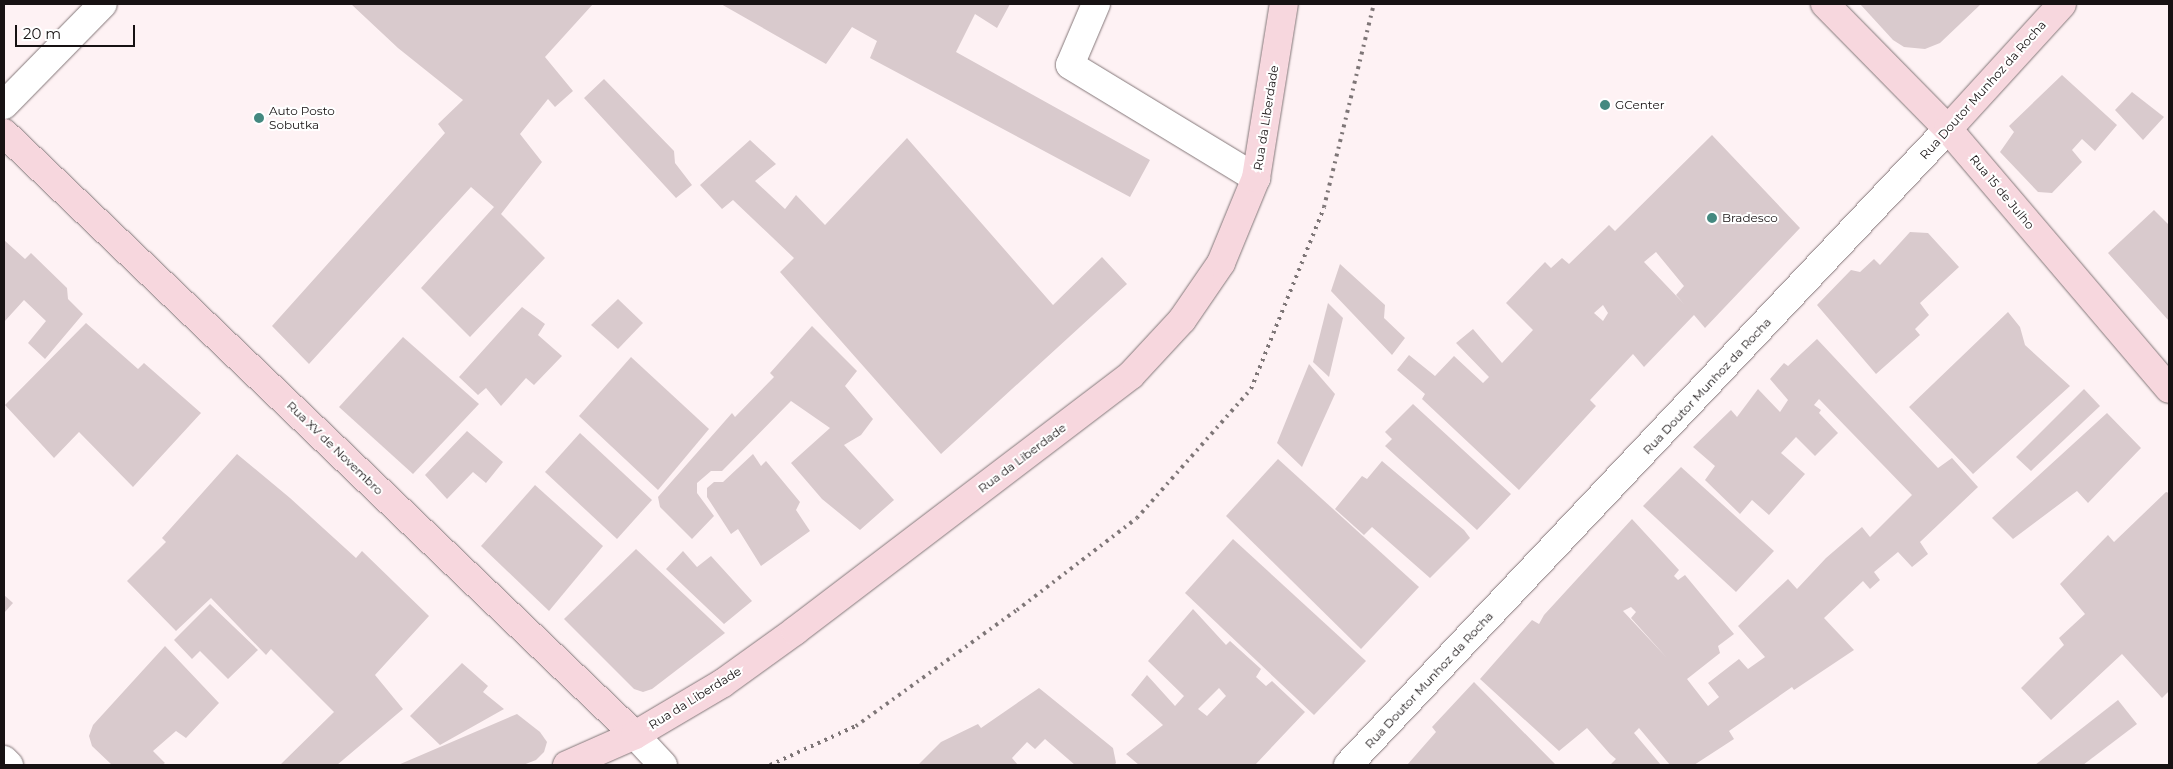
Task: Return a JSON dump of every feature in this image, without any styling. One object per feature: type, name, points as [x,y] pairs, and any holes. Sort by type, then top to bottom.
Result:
[{"type":"main road","name":"Rua da Liberdade","points":[[567,765],[635,735],[723,683],[795,631],[1131,375],[1182,320],[1221,263],[1256,178],[1284,4]]},
{"type":"main road","name":"Rua 15 de Julho","points":[[1825,4],[1948,130],[2169,389]]},
{"type":"main road","name":"Rua Doutor Munhoz da Rocha","points":[[1948,130],[2062,4]]},
{"type":"main road","name":"Rua XV de Novembro","points":[[4,133],[635,735]]},
{"type":"street","points":[[4,104],[103,4]]},
{"type":"street","points":[[1096,4],[1070,65],[1256,178]]},
{"type":"street","name":"Rua Doutor Munhoz da Rocha","points":[[1348,765],[1948,130]]},
{"type":"street","name":"Rua XV de Novembro","points":[[635,735],[664,765]]},
{"type":"street","points":[[4,760],[10,765]]},
{"type":"building","points":[[351,4],[593,4],[545,57],[573,91],[555,107],[548,99],[520,134],[542,162],[501,214],[545,258],[470,337],[421,288],[494,207],[471,187],[309,364],[272,326],[445,133],[438,124],[463,100],[398,48]]},
{"type":"building","points":[[721,4],[1010,4],[997,28],[975,14],[956,52],[1150,160],[1130,197],[870,58],[877,41],[852,27],[826,64]]},
{"type":"building","points":[[1860,4],[1981,4],[1940,43],[1925,49],[1904,47],[1893,40]]},
{"type":"building","points":[[2062,75],[2117,125],[2095,151],[2082,139],[2072,150],[2082,162],[2052,193],[2038,192],[2000,152],[2014,132],[2009,126]]},
{"type":"building","points":[[604,79],[674,151],[675,163],[692,185],[676,198],[584,98]]},
{"type":"building","points":[[2132,92],[2164,117],[2143,140],[2115,110]]},
{"type":"building","points":[[1712,135],[1800,228],[1705,328],[1694,315],[1644,367],[1633,354],[1590,400],[1596,406],[1519,490],[1422,399],[1425,394],[1397,370],[1409,355],[1435,376],[1454,356],[1483,383],[1489,377],[1456,343],[1473,329],[1502,363],[1533,330],[1506,303],[1545,262],[1551,268],[1562,258],[1569,264],[1609,225],[1615,231]],"holes":[[[1656,252],[1684,286],[1676,295],[1684,304],[1644,262]],[[1603,305],[1608,313],[1603,321],[1594,313]]]},
{"type":"building","points":[[907,138],[1053,305],[1102,257],[1127,284],[941,454],[780,272],[794,258],[733,200],[722,209],[700,185],[750,140],[776,164],[755,181],[785,209],[796,195],[825,225]]},
{"type":"building","points":[[2154,210],[2169,225],[2169,321],[2108,253]]},
{"type":"building","points":[[1910,232],[1928,233],[1959,267],[1920,303],[1929,315],[1915,329],[1920,335],[1876,374],[1817,305],[1851,270],[1860,272],[1874,259],[1880,265]]},
{"type":"building","points":[[4,240],[25,259],[31,253],[67,288],[68,299],[83,314],[45,359],[28,343],[46,321],[24,300],[4,322]]},
{"type":"building","points":[[1340,264],[1385,305],[1384,318],[1405,338],[1392,355],[1331,291]]},
{"type":"building","points":[[618,299],[643,323],[618,349],[591,325]]},
{"type":"building","points":[[1328,303],[1343,318],[1329,377],[1313,362]]},
{"type":"building","points":[[522,307],[545,324],[538,335],[562,356],[534,385],[526,378],[501,406],[486,388],[478,395],[459,377]]},
{"type":"building","points":[[2008,312],[2020,327],[2025,345],[2070,386],[1973,474],[1909,407]]},
{"type":"building","points":[[86,323],[138,369],[144,363],[201,413],[133,487],[79,432],[54,458],[5,405]]},
{"type":"building","points":[[812,326],[857,371],[845,386],[873,419],[861,435],[844,445],[894,500],[860,530],[822,499],[791,463],[830,428],[791,401],[722,471],[711,471],[697,483],[697,493],[714,516],[692,539],[660,507],[658,497],[732,413],[735,417],[774,377],[770,373]]},
{"type":"building","points":[[403,337],[479,404],[413,474],[339,407]]},
{"type":"building","points":[[1817,339],[1938,468],[1952,458],[1978,487],[1920,542],[1928,554],[1912,567],[1898,552],[1874,572],[1880,580],[1870,589],[1863,581],[1824,618],[1854,650],[1794,690],[1792,687],[1729,731],[1734,739],[1694,765],[1670,765],[1639,728],[1634,733],[1661,765],[1610,765],[1616,759],[1587,728],[1559,751],[1480,679],[1532,620],[1539,624],[1544,615],[1632,519],[1679,570],[1674,576],[1678,580],[1685,575],[1734,634],[1718,646],[1720,653],[1687,679],[1708,706],[1719,697],[1708,683],[1739,659],[1748,669],[1765,657],[1738,626],[1788,579],[1797,589],[1826,558],[1862,527],[1870,537],[1912,495],[1819,399],[1814,405],[1821,410],[1819,413],[1838,433],[1815,456],[1796,437],[1781,453],[1805,474],[1769,515],[1752,500],[1740,514],[1705,480],[1715,466],[1693,447],[1731,410],[1737,417],[1758,389],[1780,412],[1788,400],[1770,379],[1784,363],[1788,366]],"holes":[[[1631,607],[1636,612],[1631,618],[1667,658],[1623,611]]]},
{"type":"building","points":[[631,357],[709,429],[658,490],[579,416]]},
{"type":"building","points":[[1309,364],[1335,394],[1302,467],[1277,443]]},
{"type":"building","points":[[2084,389],[2100,406],[2031,471],[2016,457]]},
{"type":"building","points":[[1413,404],[1511,494],[1477,530],[1385,446],[1392,439],[1385,432]]},
{"type":"building","points":[[2107,413],[2141,448],[2088,503],[2077,491],[2013,539],[1992,518]]},
{"type":"building","points":[[467,431],[503,462],[486,483],[473,472],[447,499],[425,475]]},
{"type":"building","points":[[580,433],[652,500],[617,539],[545,472]]},
{"type":"building","points":[[237,454],[290,498],[356,558],[362,551],[429,616],[375,675],[403,709],[337,765],[280,765],[334,712],[271,649],[266,655],[211,598],[176,631],[127,581],[166,542],[162,538]]},
{"type":"building","points":[[753,454],[761,466],[766,461],[800,502],[796,510],[810,531],[761,566],[738,529],[731,534],[707,497],[707,488],[714,482],[723,482]]},
{"type":"building","points":[[1278,459],[1419,587],[1361,649],[1226,516]]},
{"type":"building","points":[[1382,461],[1464,530],[1470,538],[1430,578],[1372,527],[1364,535],[1335,509],[1362,476],[1367,479]]},
{"type":"building","points":[[1681,467],[1774,551],[1736,592],[1643,506]]},
{"type":"building","points":[[535,485],[603,546],[549,611],[481,546]]},
{"type":"building","points":[[2166,492],[2169,493],[2169,691],[2162,698],[2122,654],[2051,720],[2021,688],[2064,645],[2059,638],[2085,614],[2060,584],[2108,535],[2114,542]]},
{"type":"building","points":[[1233,539],[1366,661],[1314,715],[1185,593]]},
{"type":"building","points":[[636,549],[725,633],[652,689],[643,692],[634,689],[564,619]]},
{"type":"building","points":[[683,551],[697,567],[711,556],[752,601],[724,624],[666,569]]},
{"type":"building","points":[[4,595],[13,603],[4,613]]},
{"type":"building","points":[[210,604],[258,650],[228,679],[200,651],[192,659],[174,640]]},
{"type":"building","points":[[1193,609],[1226,645],[1230,641],[1261,669],[1256,677],[1266,686],[1272,681],[1305,712],[1255,765],[1139,765],[1126,754],[1163,725],[1131,695],[1147,675],[1175,706],[1184,696],[1148,661]],"holes":[[[1219,688],[1226,696],[1207,716],[1198,709]]]},
{"type":"building","points":[[165,646],[219,703],[186,738],[176,731],[153,751],[165,763],[162,765],[112,765],[92,746],[89,736],[93,725]]},
{"type":"building","points":[[462,663],[488,686],[483,692],[504,709],[440,745],[410,716]]},
{"type":"building","points":[[1474,682],[1556,765],[1407,765],[1436,732],[1432,727]]},
{"type":"building","points":[[1039,688],[1113,748],[1116,763],[1114,765],[1075,765],[1045,739],[1035,749],[1027,742],[1012,758],[1018,765],[918,765],[941,742],[978,724],[981,728]]},
{"type":"building","points":[[2118,700],[2137,724],[2083,765],[2035,765]]},
{"type":"building","points":[[517,714],[540,732],[547,742],[544,752],[536,760],[523,765],[398,765]]},
{"type":"railway","points":[[770,765],[856,726],[1017,610],[1137,518],[1251,389],[1324,207],[1374,4]]},
{"type":"place","name":"GCenter","points":[[1605,105]]},
{"type":"place","name":"Auto Posto Sobutka","points":[[259,118]]},
{"type":"place","name":"Bradesco","points":[[1712,218]]}]
